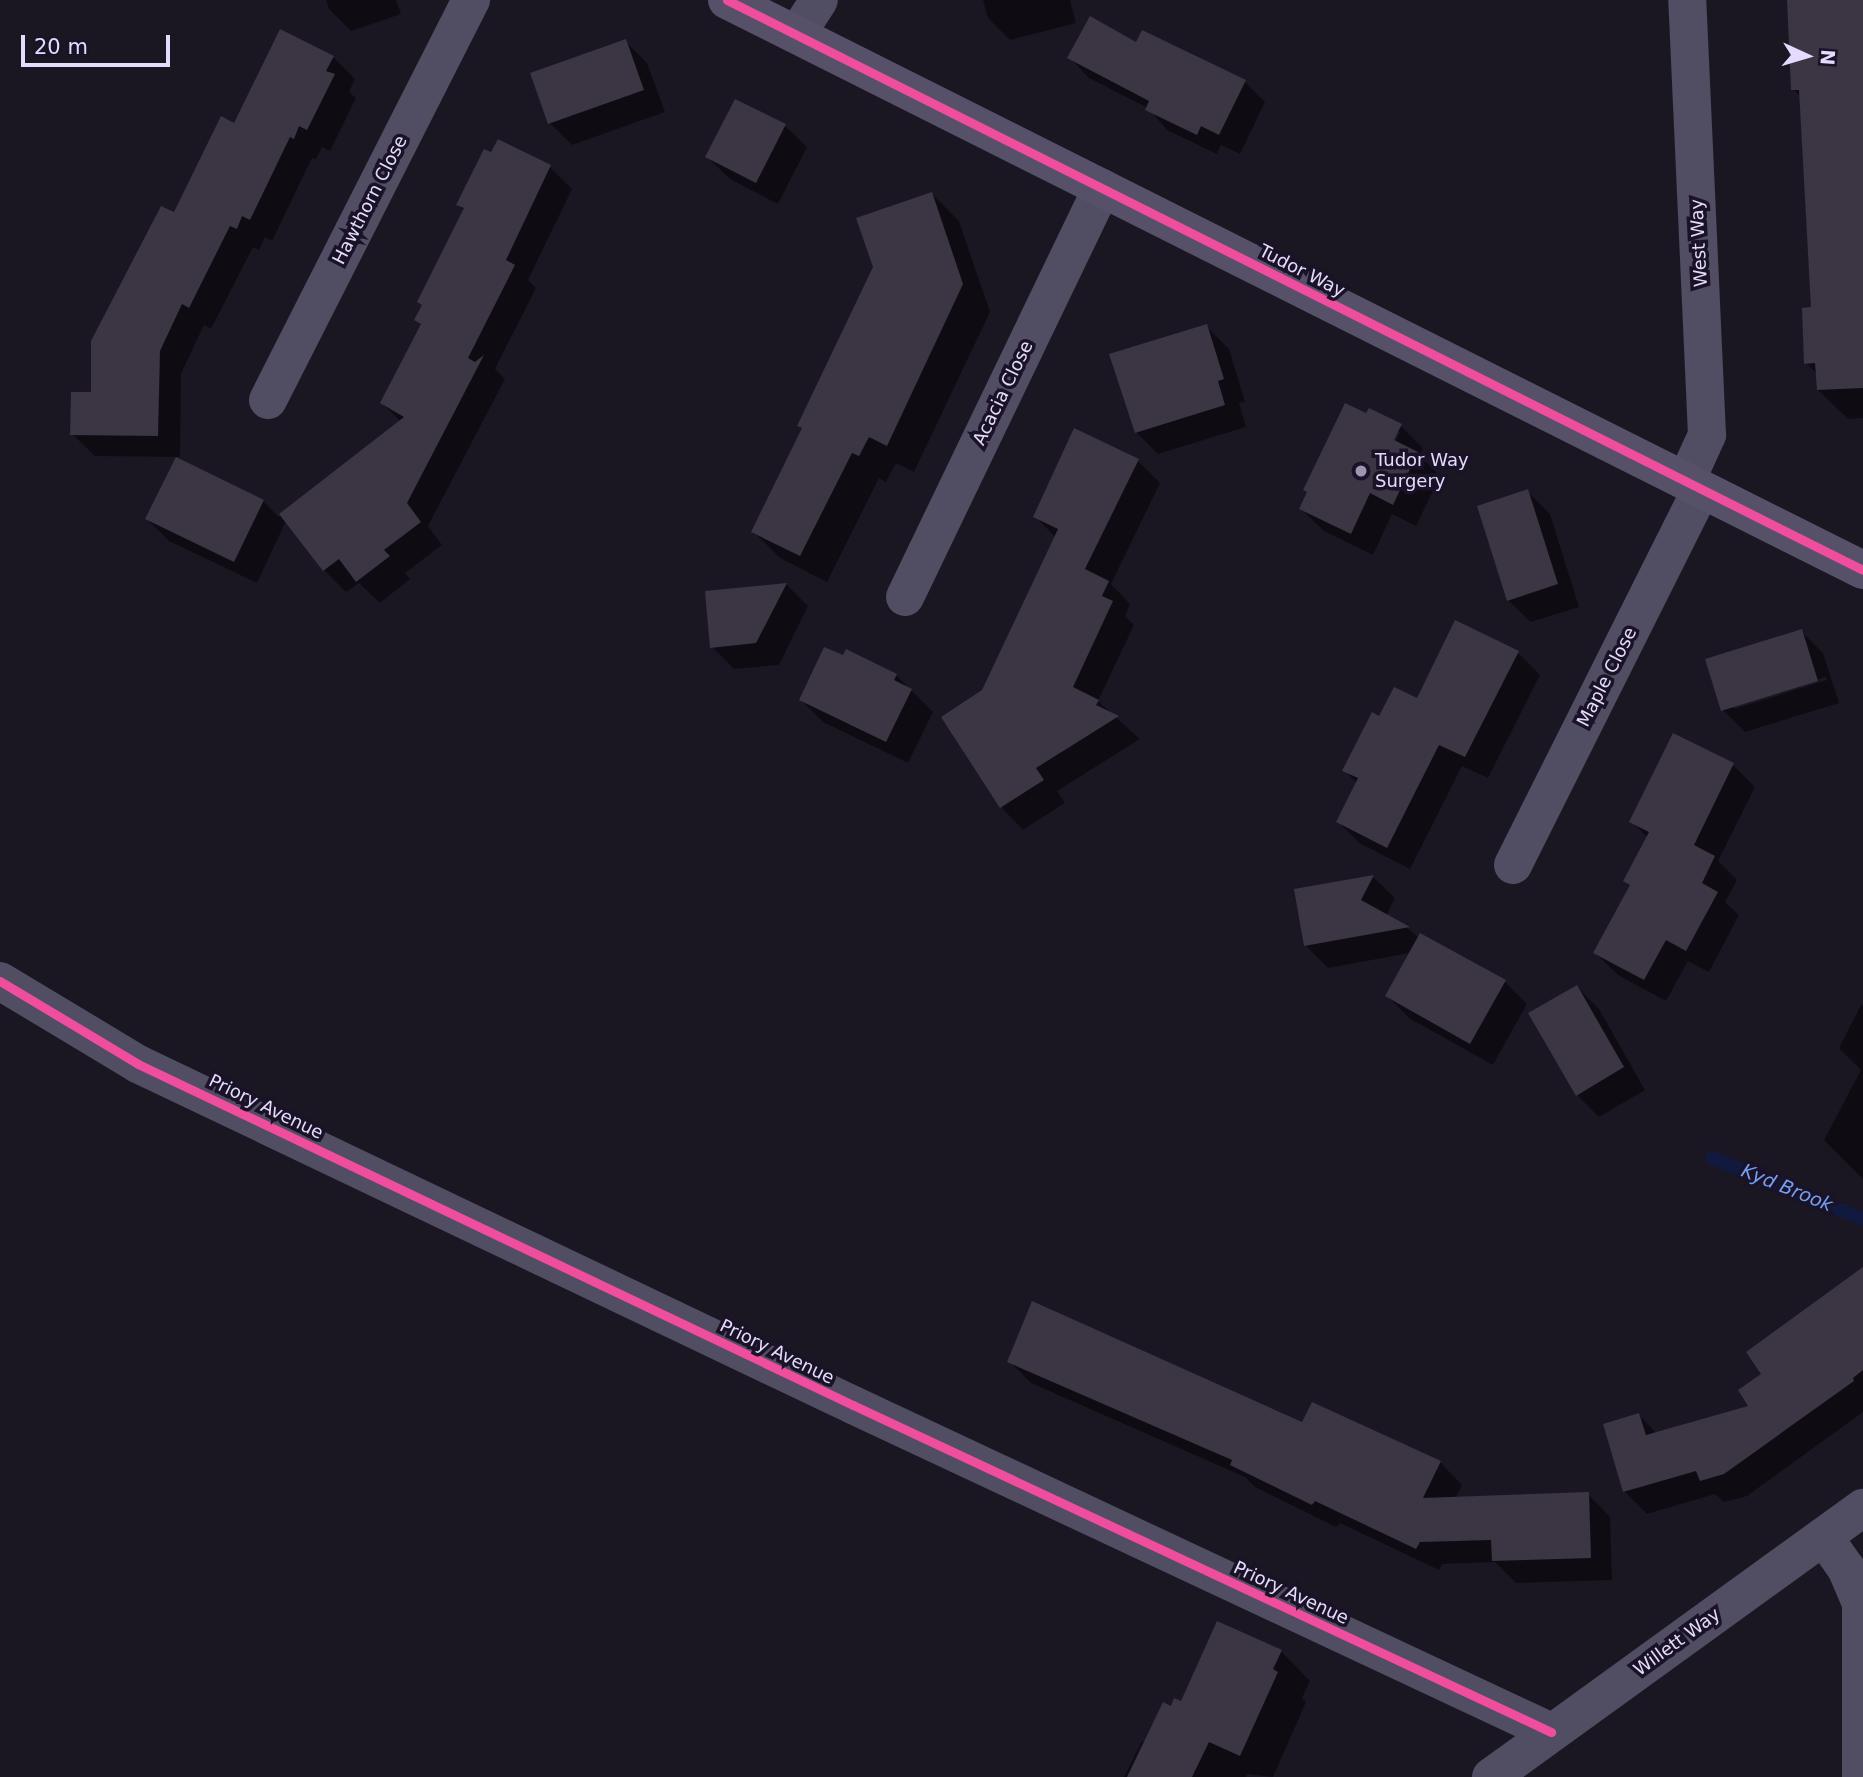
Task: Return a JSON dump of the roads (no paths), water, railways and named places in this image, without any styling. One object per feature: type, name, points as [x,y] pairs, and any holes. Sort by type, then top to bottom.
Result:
[{"type":"street","name":"Hawthorn Close","points":[[268,400],[471,0]]},
{"type":"street","name":"Tudor Way","points":[[727,0],[1863,570]]},
{"type":"street","points":[[797,34],[819,0]]},
{"type":"street","name":"West Way","points":[[1687,0],[1707,435],[1694,485]]},
{"type":"street","name":"Acacia Close","points":[[905,597],[1102,188]]},
{"type":"street","name":"Maple Close","points":[[1513,865],[1694,485]]},
{"type":"street","name":"Priory Avenue","points":[[0,981],[138,1064],[840,1399],[1551,1732]]},
{"type":"street","name":"Willett Way","points":[[1491,1777],[1863,1508]]},
{"type":"street","points":[[1824,1537],[1846,1568],[1861,1603],[1860,1777]]},
{"type":"waterway","name":"Kyd Brook","points":[[1712,1158],[1863,1219]]},
{"type":"place","name":"Tudor Way Surgery","points":[[1361,471]]}]
